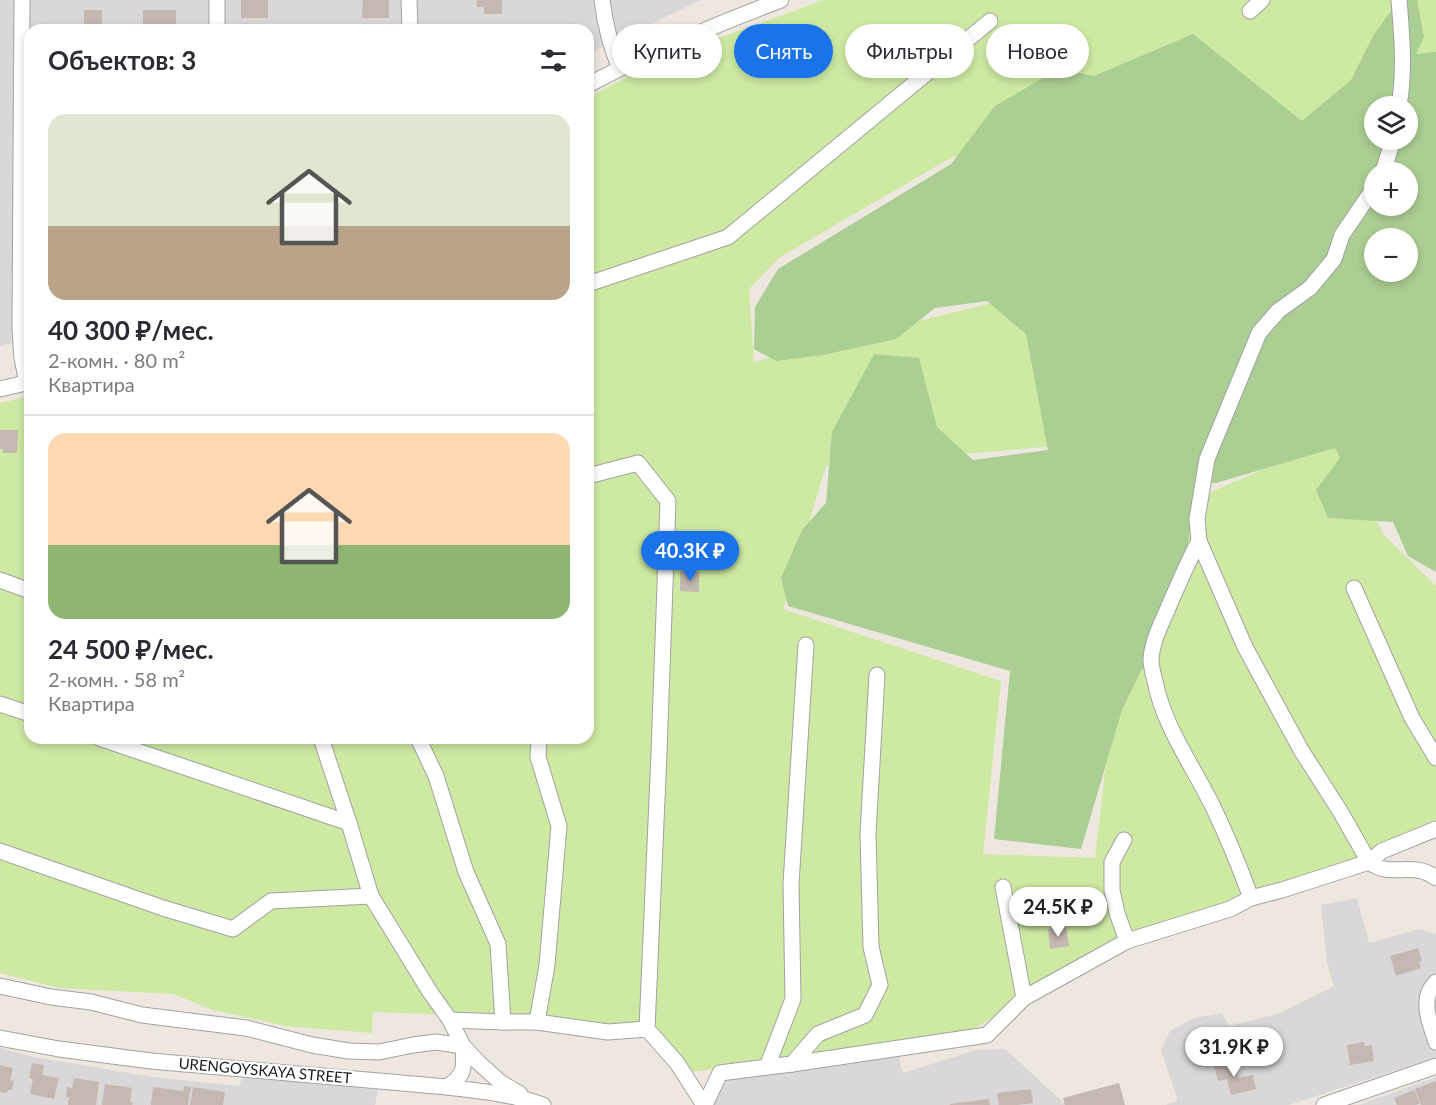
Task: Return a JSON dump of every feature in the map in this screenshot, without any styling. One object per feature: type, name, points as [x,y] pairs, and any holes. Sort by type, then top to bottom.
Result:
[{"type":"street","points":[[22,0],[20,329],[24,365]]},
{"type":"street","points":[[217,0],[217,24]]},
{"type":"street","points":[[409,0],[410,24]]},
{"type":"street","points":[[602,0],[612,49]]},
{"type":"street","points":[[720,24],[780,0]]},
{"type":"street","points":[[1250,11],[1262,0]]},
{"type":"street","points":[[1399,0],[1403,84],[1401,96]]},
{"type":"street","points":[[594,282],[728,237],[990,21]]},
{"type":"street","points":[[594,82],[612,72]]},
{"type":"street","points":[[1364,203],[1342,235],[1334,259],[1310,288],[1278,311],[1258,333],[1207,459],[1197,519],[1199,541],[1245,647],[1301,750],[1369,862],[1376,868],[1415,869],[1430,873],[1436,878]]},
{"type":"street","points":[[0,389],[24,384]]},
{"type":"street","points":[[594,474],[638,463],[668,501],[647,1029],[677,1063],[704,1105]]},
{"type":"street","points":[[1199,541],[1157,634],[1151,661],[1163,709],[1214,807],[1251,898]]},
{"type":"street","points":[[0,580],[24,589]]},
{"type":"street","points":[[1354,588],[1412,718],[1436,758]]},
{"type":"street","points":[[767,1067],[793,999],[791,884],[806,645]]},
{"type":"street","points":[[792,1064],[818,1034],[865,1015],[880,985],[871,947],[868,834],[877,675]]},
{"type":"street","points":[[0,704],[24,712]]},
{"type":"street","points":[[117,744],[349,823]]},
{"type":"street","points":[[323,744],[371,896],[430,992],[450,1020],[463,1046],[500,1082],[536,1103]]},
{"type":"street","points":[[421,744],[436,776],[466,872],[498,944],[502,1022]]},
{"type":"street","points":[[537,1022],[547,965],[559,826],[538,757],[539,744]]},
{"type":"street","points":[[704,1105],[720,1073],[987,1035],[1024,998],[1127,941],[1230,909],[1251,898],[1369,862],[1382,851],[1436,829]]},
{"type":"street","points":[[1124,840],[1112,862],[1112,890],[1127,941]]},
{"type":"street","points":[[0,851],[163,908],[233,929],[271,901],[371,896]]},
{"type":"street","points":[[1003,887],[1024,998]]},
{"type":"street","points":[[1436,982],[1430,990],[1427,1003],[1436,1042]]},
{"type":"street","points":[[0,986],[51,997],[91,1002],[142,1015],[246,1028],[312,1045],[349,1051],[379,1052],[413,1044],[436,1042],[463,1046]]},
{"type":"street","points":[[450,1020],[537,1022],[608,1032],[647,1029]]},
{"type":"street","name":"URENGOYSKAYA STREET","points":[[0,1038],[59,1049],[151,1061],[447,1087],[492,1093],[536,1103]]},
{"type":"street","points":[[447,1087],[459,1079],[464,1064],[463,1046]]},
{"type":"street","points":[[1324,1105],[1436,1066]]},
{"type":"shaded area","points":[[0,0],[701,0],[651,24],[612,24],[612,43],[594,51],[594,24],[24,24],[24,340],[0,346]]},
{"type":"shaded area","points":[[1357,898],[1369,943],[1419,929],[1436,934],[1436,1057],[1289,1105],[1166,1105],[1178,1100],[1161,1050],[1170,1031],[1194,1018],[1222,1013],[1229,1026],[1277,1014],[1334,986],[1327,962],[1321,905]]},
{"type":"shaded area","points":[[0,1048],[34,1057],[153,1077],[239,1086],[243,1076],[378,1090],[375,1105],[0,1105]]},
{"type":"shaded area","points":[[1005,1049],[1064,1103],[1118,1088],[1124,1105],[711,1105],[726,1079],[898,1054],[903,1073],[976,1050]]},
{"type":"shaded area","points":[[1436,1077],[1436,1105],[1359,1105]]},
{"type":"green space","points":[[824,0],[1436,0],[1436,56],[1368,96],[1364,96],[1364,99],[1301,136],[1190,48],[949,159],[780,257],[749,289],[754,362],[1027,294],[1055,446],[826,466],[783,609],[1001,681],[983,854],[1095,858],[1114,694],[1194,499],[1333,440],[1384,535],[1436,586],[1436,833],[1370,850],[1360,860],[1229,905],[1129,935],[972,1030],[865,1049],[691,1072],[657,1029],[456,1015],[373,1012],[372,1033],[286,1026],[213,1010],[173,994],[59,988],[0,973],[0,403],[24,397],[24,744],[594,744],[594,95],[626,78],[722,78],[722,37],[734,32],[734,78],[833,78],[833,24],[757,24]]},
{"type":"green space","points":[[1399,0],[1417,0],[1424,37],[1416,54],[1436,52],[1436,572],[1408,556],[1393,522],[1328,518],[1316,490],[1340,458],[1335,448],[1216,483],[1198,482],[1183,585],[1122,710],[1081,849],[994,839],[1010,671],[788,606],[781,578],[802,530],[826,503],[832,432],[874,354],[919,358],[937,427],[973,460],[1048,450],[1026,334],[987,301],[935,308],[896,339],[823,355],[776,361],[754,349],[755,307],[778,269],[951,164],[995,106],[1043,78],[1089,78],[1089,75],[1094,76],[1193,34],[1302,121],[1351,80],[1373,36]]},
{"type":"building","points":[[241,0],[268,0],[268,18],[241,18]]},
{"type":"building","points":[[363,0],[389,0],[389,18],[362,18]]},
{"type":"building","points":[[477,0],[502,0],[502,14],[484,14],[484,7],[477,7]]},
{"type":"building","points":[[84,10],[102,10],[102,24],[84,24]]},
{"type":"building","points":[[143,10],[176,10],[176,24],[143,24]]},
{"type":"building","points":[[0,430],[18,430],[17,453],[3,453],[3,449],[0,449]]},
{"type":"building","points":[[680,571],[699,572],[699,592],[680,591]]},
{"type":"building","points":[[1066,927],[1069,946],[1050,949],[1048,929]]},
{"type":"building","points":[[1418,948],[1422,961],[1419,962],[1421,968],[1396,976],[1390,956]]},
{"type":"building","points":[[1364,1042],[1365,1046],[1372,1045],[1374,1061],[1350,1065],[1347,1045]]},
{"type":"building","points":[[1234,1061],[1238,1078],[1253,1075],[1256,1089],[1231,1095],[1227,1079],[1218,1081],[1214,1065]]},
{"type":"building","points":[[32,1063],[44,1065],[42,1075],[59,1078],[54,1099],[30,1094],[33,1079],[29,1078]]},
{"type":"building","points":[[0,1065],[13,1068],[10,1080],[14,1081],[12,1090],[8,1090],[7,1093],[0,1092]]},
{"type":"building","points":[[74,1078],[99,1082],[96,1105],[68,1105],[67,1087],[72,1088]]},
{"type":"building","points":[[1436,1081],[1436,1105],[1421,1105],[1415,1089]]},
{"type":"building","points":[[1119,1083],[1125,1105],[1065,1105],[1063,1098]]},
{"type":"building","points":[[105,1084],[132,1088],[130,1102],[133,1102],[132,1105],[102,1105]]},
{"type":"building","points":[[184,1086],[191,1087],[188,1105],[151,1105],[153,1087],[183,1091]]},
{"type":"building","points":[[193,1087],[225,1092],[223,1105],[190,1105]]},
{"type":"building","points":[[1031,1089],[1033,1103],[999,1105],[997,1093]]},
{"type":"building","points":[[1414,1090],[1420,1103],[1397,1105],[1394,1098]]},
{"type":"building","points":[[989,1099],[990,1105],[950,1105],[950,1104]]}]
